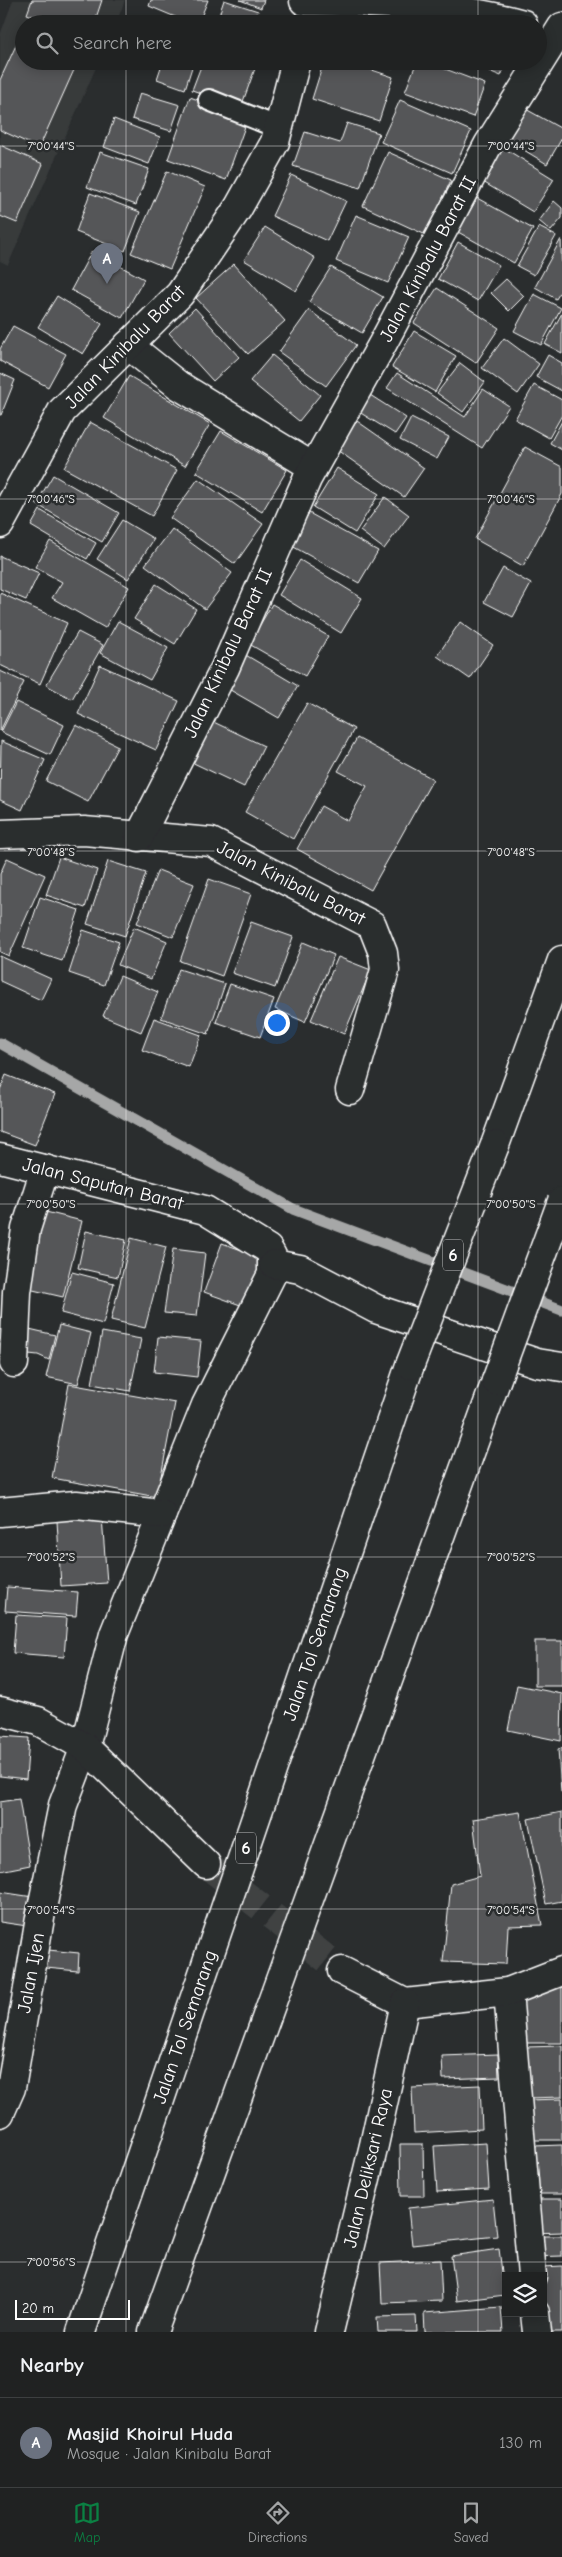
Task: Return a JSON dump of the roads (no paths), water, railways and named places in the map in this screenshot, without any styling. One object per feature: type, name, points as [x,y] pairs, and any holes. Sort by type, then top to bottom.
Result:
[{"type":"main road","points":[[303,8],[388,4],[492,15]]},
{"type":"main road","name":"Jalan Kinibalu Barat","points":[[0,524],[7,493],[62,411],[180,294],[238,208],[275,142],[294,70]]},
{"type":"main road","name":"Jalan Kinibalu Barat II","points":[[139,836],[225,668],[314,467],[529,70]]},
{"type":"main road","points":[[128,345],[178,385],[314,467]]},
{"type":"main road","name":"Jalan Kinibalu Barat","points":[[0,834],[84,831],[211,842],[372,925],[383,953],[384,970],[350,1090]]},
{"type":"main road","name":"Jalan Tol Semarang","points":[[81,2332],[410,1365],[496,1145],[562,960]]},
{"type":"main road","name":"Jalan Saputan Barat","points":[[0,1158],[205,1210],[268,1249],[274,1264]]},
{"type":"main road","points":[[14,1363],[16,1300],[26,1230],[45,1169]]},
{"type":"main road","points":[[153,2332],[562,1201]]},
{"type":"main road","points":[[274,1264],[300,1269],[376,1309],[537,1363],[562,1367]]},
{"type":"main road","name":"Jalan Ijen","points":[[0,2113],[11,2088],[40,1918],[63,1804],[84,1747],[114,1634],[206,1405],[272,1274],[274,1264]]},
{"type":"main road","points":[[0,1512],[76,1505],[162,1514]]},
{"type":"main road","points":[[0,1711],[38,1721],[84,1747],[206,1864]]},
{"type":"main road","points":[[342,1971],[406,2003],[508,1992],[562,1971]]},
{"type":"main road","points":[[508,1992],[532,2272]]},
{"type":"main road","name":"Jalan Deliksari Raya","points":[[329,2332],[406,2003]]},
{"type":"main road","points":[[535,2317],[536,2332]]},
{"type":"lane","points":[[209,100],[279,128]]},
{"type":"waterway","points":[[0,1043],[293,1209],[562,1310]]},
{"type":"tunnel","points":[[206,1864],[342,1971]]},
{"type":"place","name":"Masjid Khoirul Huda","points":[[107,284]]}]
